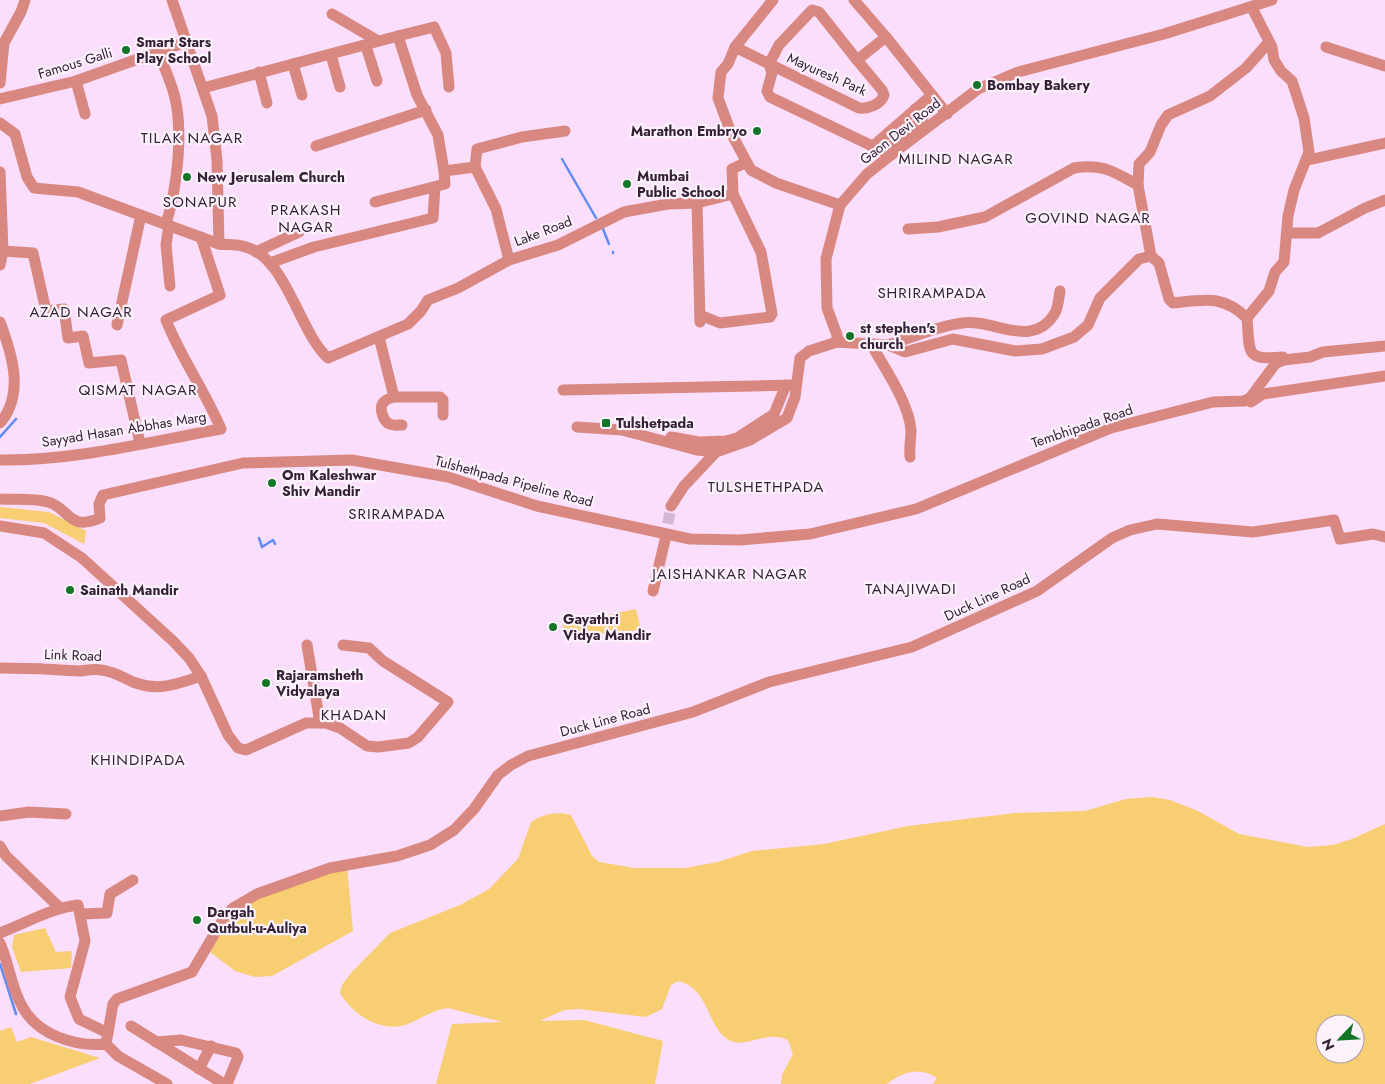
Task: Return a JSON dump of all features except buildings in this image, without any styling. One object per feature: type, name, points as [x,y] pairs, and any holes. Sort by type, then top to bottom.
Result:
[{"type":"street","points":[[0,83],[2,44],[21,12],[25,0]]},
{"type":"street","points":[[172,0],[212,116],[216,146],[219,244]]},
{"type":"street","points":[[854,0],[947,114]]},
{"type":"street","name":"Gaon Devi Road","points":[[836,342],[837,335],[827,308],[826,259],[840,205],[884,156],[947,114],[978,90],[1018,72],[1252,8],[1272,0]]},
{"type":"street","points":[[772,3],[760,11],[735,46],[720,61],[721,72],[718,98],[745,163],[751,170],[776,183],[840,205]]},
{"type":"street","points":[[1252,8],[1270,42],[1274,60],[1280,71],[1292,81],[1304,118],[1308,160],[1294,190],[1284,262],[1275,272],[1269,291],[1248,318],[1250,351],[1255,356],[1266,358],[1322,352]]},
{"type":"street","points":[[768,64],[779,45],[809,12],[815,10],[819,12],[857,60],[886,37]]},
{"type":"street","points":[[332,14],[378,41]]},
{"type":"street","points":[[202,88],[434,27],[446,53],[449,88]]},
{"type":"street","points":[[375,202],[445,184],[438,135],[417,95],[398,36]]},
{"type":"street","name":"Famous Galli","points":[[0,99],[76,81],[186,42]]},
{"type":"street","points":[[1248,318],[1240,311],[1213,299],[1173,303],[1169,299],[1158,262],[1151,256],[1138,185],[1139,164],[1150,152],[1161,125],[1168,116],[1210,96],[1246,68],[1270,42]]},
{"type":"street","points":[[366,46],[377,81]]},
{"type":"street","points":[[735,46],[768,64],[772,73],[767,90],[770,97],[872,147],[884,156],[922,120],[923,118],[915,109]]},
{"type":"street","points":[[1326,48],[1385,66]]},
{"type":"street","points":[[158,51],[174,96],[178,131],[175,188],[166,245],[170,286]]},
{"type":"street","points":[[331,55],[340,87]]},
{"type":"street","name":"Mayuresh Park","points":[[768,64],[864,109],[882,100],[884,95],[857,60]]},
{"type":"street","points":[[293,64],[302,94]]},
{"type":"street","points":[[259,72],[268,103]]},
{"type":"street","points":[[76,81],[85,114]]},
{"type":"street","points":[[872,147],[932,95]]},
{"type":"street","points":[[316,146],[426,110]]},
{"type":"street","name":"Lake Road","points":[[0,123],[16,134],[27,177],[34,188],[78,192],[219,244],[243,246],[256,252],[270,263],[314,344],[328,358],[408,324],[428,300],[458,288],[509,260],[558,245],[624,212],[668,204],[697,204],[733,194]]},
{"type":"street","points":[[509,260],[496,209],[475,166],[477,149],[522,137],[565,131]]},
{"type":"street","points":[[1308,160],[1385,143]]},
{"type":"street","points":[[697,204],[700,318],[720,323],[770,317],[772,314],[761,252],[733,194],[732,170],[745,163]]},
{"type":"street","points":[[908,229],[938,227],[984,217],[1074,168],[1089,165],[1103,167],[1138,185]]},
{"type":"street","points":[[444,171],[475,166]]},
{"type":"street","points":[[0,172],[3,251],[0,265]]},
{"type":"street","points":[[270,263],[314,247],[433,218],[435,187]]},
{"type":"street","points":[[1287,234],[1318,233],[1365,208],[1385,200]]},
{"type":"street","points":[[117,325],[141,215]]},
{"type":"street","points":[[256,252],[299,232]]},
{"type":"street","name":"Sayyad Hasan Abbhas Marg","points":[[0,460],[21,460],[96,452],[221,429],[210,401],[174,342],[166,320],[220,295],[202,237]]},
{"type":"street","points":[[3,251],[33,254],[46,311],[64,309],[68,338],[83,336],[90,363],[121,360],[140,443]]},
{"type":"street","points":[[671,437],[698,442],[726,441],[736,438],[774,414],[791,385],[800,358],[808,351],[836,342],[888,345],[905,352],[953,339],[960,339],[1015,351],[1042,349],[1074,337],[1088,325],[1100,298],[1111,286],[1139,259],[1151,256]]},
{"type":"street","points":[[888,345],[963,323],[992,325],[1024,333],[1040,328],[1056,313],[1060,291]]},
{"type":"street","points":[[0,322],[11,350],[15,383],[8,414],[0,423]]},
{"type":"street","points":[[378,337],[394,397]]},
{"type":"street","points":[[872,344],[893,380],[911,429],[910,457]]},
{"type":"street","name":"Tembhipada Road","points":[[810,534],[916,509],[1111,428],[1213,402],[1244,401],[1250,398],[1273,366],[1284,360],[1310,357],[1322,352],[1385,346]]},
{"type":"street","points":[[1200,406],[1208,408],[1238,408],[1263,394],[1385,376]]},
{"type":"street","points":[[563,390],[791,385]]},
{"type":"street","points":[[577,426],[622,430],[698,450],[716,452],[750,440],[787,418],[795,396],[791,385]]},
{"type":"street","points":[[402,425],[391,425],[387,422],[381,410],[385,400],[394,397],[440,397],[443,400],[443,416]]},
{"type":"street","points":[[671,506],[684,486],[716,452]]},
{"type":"street","name":"Tulshethpada Pipeline Road","points":[[0,499],[49,502],[75,521],[90,522],[100,518],[99,504],[103,495],[243,463],[352,460],[448,477],[537,506],[690,539],[740,540],[810,534]]},
{"type":"street","name":"Duck Line Road","points":[[107,1038],[113,1004],[117,999],[192,972],[225,916],[234,908],[257,894],[321,871],[351,863],[397,856],[430,845],[454,830],[474,809],[498,775],[528,756],[693,712],[769,682],[912,646],[1037,591],[1112,538],[1130,530],[1157,524],[1253,532],[1334,520],[1340,539],[1372,534],[1385,537]]},
{"type":"street","points":[[0,526],[44,533],[82,558],[172,641],[189,658],[201,676],[228,734],[238,748],[246,750],[306,723],[320,723],[340,728],[367,746],[378,747],[408,743],[418,737],[448,702],[383,661],[369,648],[343,645]]},
{"type":"street","points":[[653,591],[665,542],[683,542],[690,539]]},
{"type":"street","points":[[307,645],[320,723]]},
{"type":"street","name":"Link Road","points":[[0,668],[45,668],[80,671],[98,669],[113,672],[134,682],[161,687],[178,685],[201,676]]},
{"type":"street","points":[[0,816],[29,812],[66,814]]},
{"type":"street","points":[[0,846],[6,856],[59,907]]},
{"type":"street","points":[[82,914],[107,913],[110,894],[133,880]]},
{"type":"street","points":[[0,933],[59,907],[78,905],[82,914],[85,941],[70,997],[79,1019],[107,1038],[118,1056],[167,1084]]},
{"type":"street","points":[[0,943],[21,1005],[34,1022],[65,1041],[90,1045],[107,1038]]},
{"type":"street","points":[[131,1026],[156,1042],[199,1069],[226,1084],[238,1055],[211,1046],[181,1040],[156,1042]]},
{"type":"street","points":[[199,1069],[211,1046]]},
{"type":"shaded area","points":[[0,507],[49,512],[86,531],[84,544],[44,523],[0,518]]},
{"type":"shaded area","points":[[636,609],[641,630],[564,637],[563,624]]},
{"type":"shaded area","points":[[1152,797],[1170,800],[1198,811],[1239,834],[1308,847],[1333,845],[1352,839],[1385,824],[1385,1084],[933,1084],[937,1078],[917,1071],[899,1076],[887,1084],[781,1084],[782,1075],[793,1054],[788,1040],[771,1037],[741,1043],[727,1039],[715,1025],[702,998],[688,985],[678,981],[671,985],[662,1009],[646,1017],[578,1009],[564,1010],[540,1021],[584,1020],[663,1041],[655,1084],[436,1084],[452,1024],[502,1022],[448,1008],[432,1012],[408,1024],[388,1026],[378,1024],[360,1015],[352,1009],[340,993],[342,985],[351,973],[390,933],[460,905],[489,889],[518,859],[531,822],[545,815],[561,813],[571,815],[592,856],[599,862],[635,868],[685,868],[718,862],[752,851],[824,844],[908,826],[1015,813],[1085,811],[1126,799]]},
{"type":"shaded area","points":[[347,867],[353,931],[272,976],[255,977],[235,971],[210,952],[230,919],[242,909],[285,887]]},
{"type":"shaded area","points":[[45,928],[56,952],[72,951],[71,968],[21,972],[12,947],[14,935]]},
{"type":"shaded area","points":[[11,1027],[17,1042],[31,1037],[100,1058],[30,1084],[0,1084],[0,1031]]},
{"type":"waterway","points":[[562,159],[596,218]]},
{"type":"waterway","points":[[603,229],[609,244]]},
{"type":"waterway","points":[[0,437],[16,419]]},
{"type":"waterway","points":[[259,538],[262,547],[273,540],[275,544]]},
{"type":"waterway","points":[[0,964],[16,1014]]},
{"type":"tunnel","points":[[665,540],[671,506]]},
{"type":"place","name":"Smart Stars Play School","points":[[126,50]]},
{"type":"place","name":"Bombay Bakery","points":[[977,85]]},
{"type":"place","name":"Marathon Embryo","points":[[757,131]]},
{"type":"place","name":"New Jerusalem Church","points":[[187,177]]},
{"type":"place","name":"Mumbai Public School","points":[[627,184]]},
{"type":"place","name":"st stephen's church","points":[[850,336]]},
{"type":"place","name":"Tulshetpada","points":[[606,423]]},
{"type":"place","name":"Om Kaleshwar Shiv Mandir","points":[[272,483]]},
{"type":"place","name":"Sainath Mandir","points":[[70,590]]},
{"type":"place","name":"Gayathri Vidya Mandir","points":[[553,627]]},
{"type":"place","name":"Rajaramsheth Vidyalaya","points":[[266,683]]},
{"type":"place","name":"Dargah Qutbul-u-Auliya","points":[[197,920]]},
{"type":"district","name":"TILAK NAGAR","points":[[192,138]]},
{"type":"district","name":"MILIND NAGAR","points":[[956,159]]},
{"type":"district","name":"SONAPUR","points":[[200,202]]},
{"type":"district","name":"PRAKASH NAGAR","points":[[306,218]]},
{"type":"district","name":"GOVIND NAGAR","points":[[1088,218]]},
{"type":"district","name":"SHRIRAMPADA","points":[[932,293]]},
{"type":"district","name":"AZAD NAGAR","points":[[81,312]]},
{"type":"district","name":"QISMAT NAGAR","points":[[138,390]]},
{"type":"district","name":"TULSHETHPADA","points":[[766,487]]},
{"type":"district","name":"SRIRAMPADA","points":[[397,514]]},
{"type":"district","name":"JAISHANKAR NAGAR","points":[[730,574]]},
{"type":"district","name":"TANAJIWADI","points":[[911,589]]},
{"type":"district","name":"KHADAN","points":[[354,715]]},
{"type":"district","name":"KHINDIPADA","points":[[138,760]]}]
